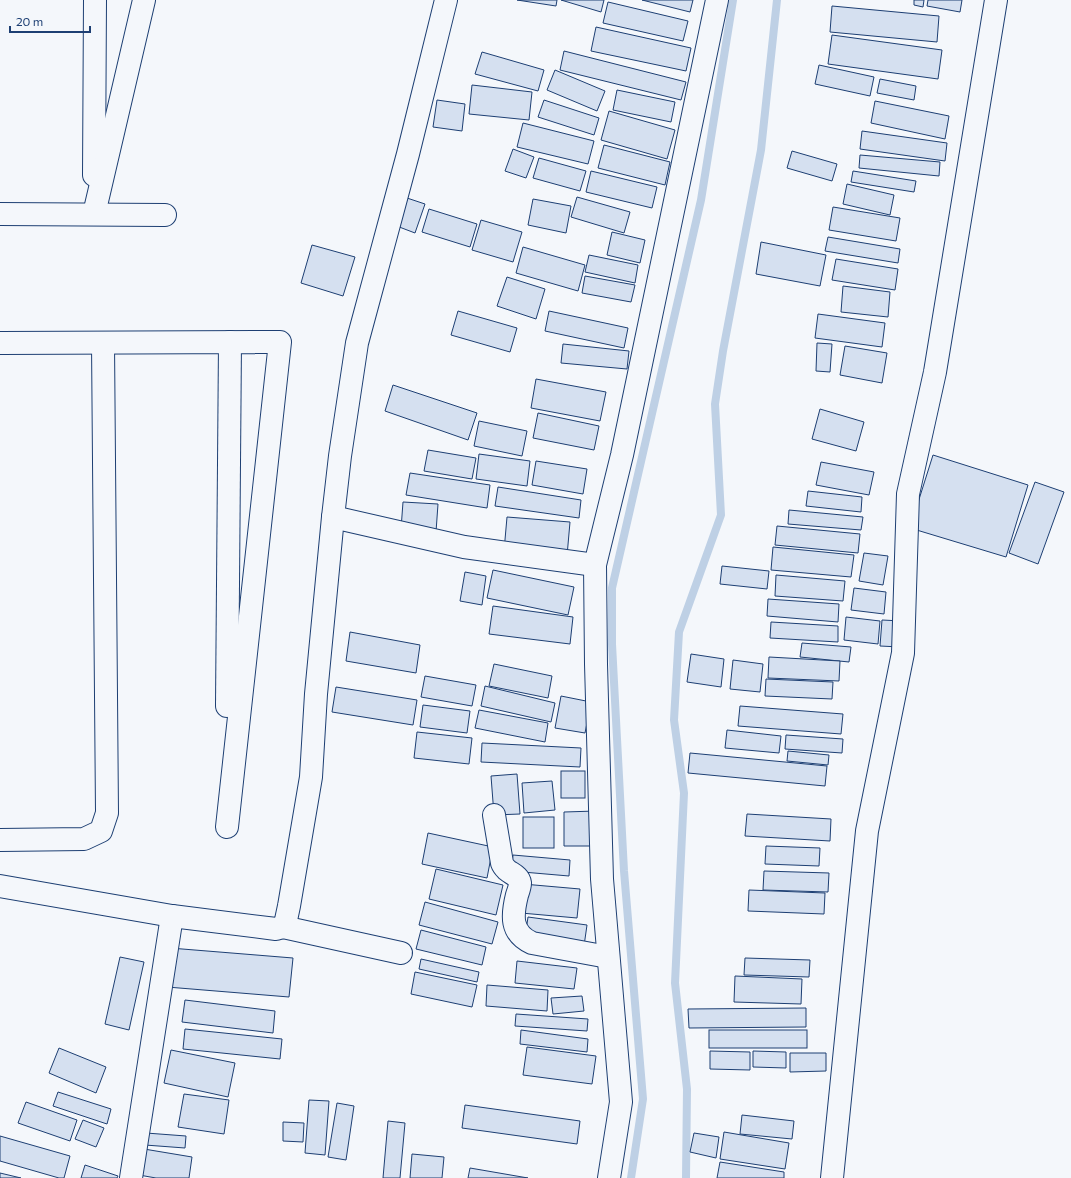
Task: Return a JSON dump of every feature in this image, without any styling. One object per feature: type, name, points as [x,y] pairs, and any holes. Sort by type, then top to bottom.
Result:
[{"type":"street","points":[[94,214],[95,0]]},
{"type":"street","points":[[94,214],[144,0]]},
{"type":"street","points":[[283,927],[289,906],[311,777],[316,694],[333,518],[356,343],[408,154],[446,0]]},
{"type":"street","points":[[609,1178],[621,1102],[602,879],[596,664],[595,565],[622,455],[717,0]]},
{"type":"street","points":[[832,1178],[867,831],[903,653],[908,494],[935,372],[996,0]]},
{"type":"street","points":[[0,214],[165,215]]},
{"type":"street","points":[[0,343],[103,343],[230,342],[280,342],[227,827],[230,342]]},
{"type":"street","points":[[0,840],[84,839],[100,831],[107,813],[103,343]]},
{"type":"street","points":[[333,518],[464,547],[595,565]]},
{"type":"street","points":[[494,815],[502,863],[506,869],[517,876],[520,883],[513,914],[515,927],[521,936],[525,940],[532,943],[608,957]]},
{"type":"street","points":[[0,886],[172,916],[276,929],[283,927],[401,953]]},
{"type":"street","points":[[131,1178],[172,916]]},
{"type":"building","points":[[517,0],[557,0],[556,6]]},
{"type":"building","points":[[561,0],[604,0],[601,12]]},
{"type":"building","points":[[642,0],[693,0],[690,12]]},
{"type":"building","points":[[914,0],[924,0],[923,7],[914,5]]},
{"type":"building","points":[[928,0],[962,0],[960,12],[927,6]]},
{"type":"building","points":[[608,2],[688,21],[683,41],[603,23]]},
{"type":"building","points":[[832,6],[939,16],[937,42],[830,32]]},
{"type":"building","points":[[596,27],[691,48],[686,71],[591,51]]},
{"type":"building","points":[[832,35],[942,50],[938,79],[828,64]]},
{"type":"building","points":[[564,51],[686,82],[681,100],[560,70]]},
{"type":"building","points":[[482,52],[544,70],[538,91],[475,74]]},
{"type":"building","points":[[819,65],[874,77],[870,96],[815,84]]},
{"type":"building","points":[[555,70],[605,91],[597,111],[547,90]]},
{"type":"building","points":[[880,79],[916,86],[914,100],[877,93]]},
{"type":"building","points":[[472,85],[532,92],[529,120],[469,114]]},
{"type":"building","points":[[617,90],[675,102],[671,122],[613,110]]},
{"type":"building","points":[[437,100],[465,104],[462,131],[433,127]]},
{"type":"building","points":[[544,100],[599,118],[594,135],[538,117]]},
{"type":"building","points":[[875,101],[949,116],[945,139],[871,123]]},
{"type":"building","points":[[609,111],[675,130],[667,159],[601,140]]},
{"type":"building","points":[[523,123],[594,141],[588,164],[517,147]]},
{"type":"building","points":[[862,131],[947,143],[945,161],[860,149]]},
{"type":"building","points":[[604,145],[670,162],[665,185],[598,168]]},
{"type":"building","points":[[513,149],[534,157],[526,178],[505,171]]},
{"type":"building","points":[[792,151],[837,164],[832,181],[787,168]]},
{"type":"building","points":[[860,155],[940,162],[939,176],[859,168]]},
{"type":"building","points":[[539,158],[586,171],[580,191],[533,178]]},
{"type":"building","points":[[591,171],[657,187],[652,208],[586,192]]},
{"type":"building","points":[[853,171],[916,181],[914,192],[851,182]]},
{"type":"building","points":[[847,184],[894,195],[890,215],[843,204]]},
{"type":"building","points":[[404,197],[425,204],[415,233],[394,225]]},
{"type":"building","points":[[577,197],[630,212],[624,233],[571,217]]},
{"type":"building","points":[[533,199],[571,206],[566,233],[528,225]]},
{"type":"building","points":[[833,207],[900,218],[896,241],[829,230]]},
{"type":"building","points":[[429,209],[477,224],[470,247],[422,232]]},
{"type":"building","points":[[481,220],[522,232],[513,262],[472,250]]},
{"type":"building","points":[[612,232],[645,240],[640,263],[607,255]]},
{"type":"building","points":[[828,237],[900,249],[898,263],[825,251]]},
{"type":"building","points":[[761,242],[826,255],[820,286],[756,274]]},
{"type":"building","points":[[312,245],[355,257],[343,296],[301,283]]},
{"type":"building","points":[[523,247],[585,265],[578,291],[516,273]]},
{"type":"building","points":[[589,255],[638,265],[635,283],[585,272]]},
{"type":"building","points":[[836,259],[898,269],[895,290],[832,280]]},
{"type":"building","points":[[585,276],[635,285],[631,302],[582,293]]},
{"type":"building","points":[[507,277],[545,289],[536,319],[497,306]]},
{"type":"building","points":[[843,286],[890,292],[888,317],[841,312]]},
{"type":"building","points":[[458,311],[517,328],[510,352],[451,335]]},
{"type":"building","points":[[549,311],[628,328],[624,348],[545,331]]},
{"type":"building","points":[[818,314],[885,323],[882,347],[815,338]]},
{"type":"building","points":[[817,343],[832,344],[830,372],[816,371]]},
{"type":"building","points":[[563,344],[629,351],[627,369],[561,363]]},
{"type":"building","points":[[845,346],[887,353],[882,383],[840,375]]},
{"type":"building","points":[[536,379],[606,392],[600,421],[531,408]]},
{"type":"building","points":[[393,385],[477,413],[468,440],[385,411]]},
{"type":"building","points":[[820,409],[864,422],[856,451],[812,439]]},
{"type":"building","points":[[538,413],[599,426],[594,450],[533,438]]},
{"type":"building","points":[[479,421],[527,431],[522,456],[474,446]]},
{"type":"building","points":[[428,450],[476,458],[472,479],[424,471]]},
{"type":"building","points":[[479,454],[530,461],[527,486],[476,479]]},
{"type":"building","points":[[933,455],[1028,485],[1006,557],[910,528]]},
{"type":"building","points":[[536,461],[587,469],[583,494],[532,485]]},
{"type":"building","points":[[821,462],[874,472],[869,495],[816,485]]},
{"type":"building","points":[[410,473],[490,485],[487,508],[406,495]]},
{"type":"building","points":[[1035,482],[1064,492],[1038,564],[1009,553]]},
{"type":"building","points":[[498,487],[581,500],[579,518],[495,506]]},
{"type":"building","points":[[808,491],[862,497],[861,512],[806,506]]},
{"type":"building","points":[[403,502],[438,504],[436,532],[401,529]]},
{"type":"building","points":[[789,510],[863,517],[861,530],[788,524]]},
{"type":"building","points":[[507,517],[570,522],[567,556],[504,551]]},
{"type":"building","points":[[777,526],[860,534],[858,553],[775,545]]},
{"type":"building","points":[[773,547],[854,555],[851,577],[771,570]]},
{"type":"building","points":[[864,553],[888,556],[883,585],[859,581]]},
{"type":"building","points":[[722,566],[769,571],[767,589],[720,584]]},
{"type":"building","points":[[493,570],[574,587],[568,615],[487,598]]},
{"type":"building","points":[[465,572],[486,576],[482,605],[460,601]]},
{"type":"building","points":[[776,575],[845,581],[843,601],[775,596]]},
{"type":"building","points":[[854,588],[886,592],[884,614],[851,610]]},
{"type":"building","points":[[768,599],[839,604],[838,622],[767,616]]},
{"type":"building","points":[[493,606],[573,617],[570,644],[489,634]]},
{"type":"building","points":[[846,617],[880,621],[878,644],[844,640]]},
{"type":"building","points":[[882,620],[902,621],[900,647],[880,646]]},
{"type":"building","points":[[771,622],[838,626],[838,642],[770,638]]},
{"type":"building","points":[[350,632],[420,645],[416,673],[346,661]]},
{"type":"building","points":[[802,643],[851,647],[849,662],[800,657]]},
{"type":"building","points":[[691,654],[724,659],[721,687],[687,682]]},
{"type":"building","points":[[769,657],[840,661],[839,681],[768,678]]},
{"type":"building","points":[[733,660],[763,664],[760,692],[730,689]]},
{"type":"building","points":[[494,664],[552,676],[548,698],[489,686]]},
{"type":"building","points":[[425,676],[476,685],[472,706],[421,697]]},
{"type":"building","points":[[766,679],[833,682],[832,699],[765,696]]},
{"type":"building","points":[[485,686],[555,703],[551,722],[481,706]]},
{"type":"building","points":[[336,687],[417,700],[413,725],[332,712]]},
{"type":"building","points":[[561,696],[591,702],[585,733],[555,728]]},
{"type":"building","points":[[423,705],[470,711],[467,733],[420,727]]},
{"type":"building","points":[[740,706],[843,714],[841,734],[738,726]]},
{"type":"building","points":[[479,710],[548,723],[545,742],[475,728]]},
{"type":"building","points":[[727,730],[781,736],[779,753],[725,748]]},
{"type":"building","points":[[417,732],[472,738],[469,764],[414,758]]},
{"type":"building","points":[[786,735],[843,739],[842,753],[785,749]]},
{"type":"building","points":[[482,743],[581,748],[580,767],[481,762]]},
{"type":"building","points":[[788,751],[829,755],[828,765],[787,761]]},
{"type":"building","points":[[690,753],[827,766],[825,786],[688,773]]},
{"type":"building","points":[[561,771],[585,771],[585,798],[561,798]]},
{"type":"building","points":[[517,774],[520,814],[494,815],[491,776]]},
{"type":"building","points":[[552,781],[555,810],[524,813],[522,783]]},
{"type":"building","points":[[596,811],[596,846],[564,846],[564,812]]},
{"type":"building","points":[[747,814],[831,819],[830,841],[745,836]]},
{"type":"building","points":[[523,817],[554,817],[554,848],[523,848]]},
{"type":"building","points":[[428,833],[493,847],[487,878],[422,864]]},
{"type":"building","points":[[766,846],[820,848],[819,866],[765,864]]},
{"type":"building","points":[[513,855],[570,860],[569,876],[511,871]]},
{"type":"building","points":[[436,869],[503,885],[496,915],[429,899]]},
{"type":"building","points":[[764,871],[829,873],[828,892],[763,890]]},
{"type":"building","points":[[523,884],[580,889],[577,918],[521,913]]},
{"type":"building","points":[[749,890],[825,893],[824,914],[748,911]]},
{"type":"building","points":[[425,902],[498,922],[492,944],[419,925]]},
{"type":"building","points":[[528,917],[587,925],[584,946],[525,938]]},
{"type":"building","points":[[421,930],[486,947],[482,965],[416,949]]},
{"type":"building","points":[[170,948],[293,958],[289,997],[167,987]]},
{"type":"building","points":[[120,957],[144,962],[129,1030],[105,1024]]},
{"type":"building","points":[[745,958],[810,960],[809,977],[744,975]]},
{"type":"building","points":[[421,959],[479,972],[477,982],[419,969]]},
{"type":"building","points":[[517,961],[577,968],[574,989],[515,983]]},
{"type":"building","points":[[415,972],[477,985],[472,1007],[411,994]]},
{"type":"building","points":[[735,976],[802,979],[801,1004],[734,1002]]},
{"type":"building","points":[[487,985],[548,990],[547,1011],[486,1006]]},
{"type":"building","points":[[582,996],[584,1011],[553,1014],[551,998]]},
{"type":"building","points":[[185,1000],[275,1011],[273,1033],[182,1022]]},
{"type":"building","points":[[806,1008],[806,1027],[689,1028],[688,1009]]},
{"type":"building","points":[[516,1014],[588,1019],[587,1031],[515,1026]]},
{"type":"building","points":[[185,1029],[282,1039],[280,1059],[183,1049]]},
{"type":"building","points":[[521,1030],[588,1039],[587,1052],[520,1044]]},
{"type":"building","points":[[709,1030],[807,1030],[807,1048],[709,1048]]},
{"type":"building","points":[[527,1047],[596,1056],[592,1084],[523,1075]]},
{"type":"building","points":[[59,1048],[106,1067],[96,1093],[49,1073]]},
{"type":"building","points":[[171,1050],[235,1063],[228,1097],[164,1083]]},
{"type":"building","points":[[710,1051],[750,1052],[750,1070],[710,1069]]},
{"type":"building","points":[[753,1051],[786,1052],[786,1068],[753,1067]]},
{"type":"building","points":[[790,1053],[826,1053],[826,1071],[790,1072]]},
{"type":"building","points":[[58,1092],[111,1109],[107,1124],[53,1106]]},
{"type":"building","points":[[184,1094],[229,1100],[224,1134],[178,1127]]},
{"type":"building","points":[[309,1100],[329,1101],[325,1155],[305,1153]]},
{"type":"building","points":[[26,1102],[77,1120],[70,1141],[18,1123]]},
{"type":"building","points":[[337,1103],[354,1106],[346,1160],[328,1157]]},
{"type":"building","points":[[465,1105],[580,1121],[577,1144],[462,1128]]},
{"type":"building","points":[[742,1115],[794,1121],[792,1139],[740,1134]]},
{"type":"building","points":[[83,1120],[104,1128],[96,1147],[75,1139]]},
{"type":"building","points":[[388,1121],[405,1123],[400,1178],[383,1178]]},
{"type":"building","points":[[283,1122],[304,1123],[303,1142],[283,1141]]},
{"type":"building","points":[[724,1132],[789,1143],[785,1169],[720,1159]]},
{"type":"building","points":[[146,1133],[186,1136],[185,1148],[145,1145]]},
{"type":"building","points":[[694,1133],[719,1137],[716,1158],[690,1152]]},
{"type":"building","points":[[0,1136],[70,1156],[64,1178],[59,1178],[0,1161]]},
{"type":"building","points":[[144,1149],[192,1157],[189,1178],[156,1178],[139,1175]]},
{"type":"building","points":[[412,1154],[444,1157],[442,1178],[410,1178]]},
{"type":"building","points":[[720,1162],[784,1172],[784,1178],[717,1178]]},
{"type":"building","points":[[85,1165],[118,1176],[117,1178],[81,1178]]},
{"type":"building","points":[[470,1168],[528,1178],[468,1178]]},
{"type":"building","points":[[0,1173],[21,1178],[0,1178]]},
{"type":"waterway","points":[[631,1178],[643,1099],[624,871],[612,644],[612,588],[701,200],[733,0]]},
{"type":"waterway","points":[[686,1178],[687,1089],[675,983],[684,793],[674,720],[679,632],[721,515],[715,404],[723,351],[761,150],[777,0]]}]
